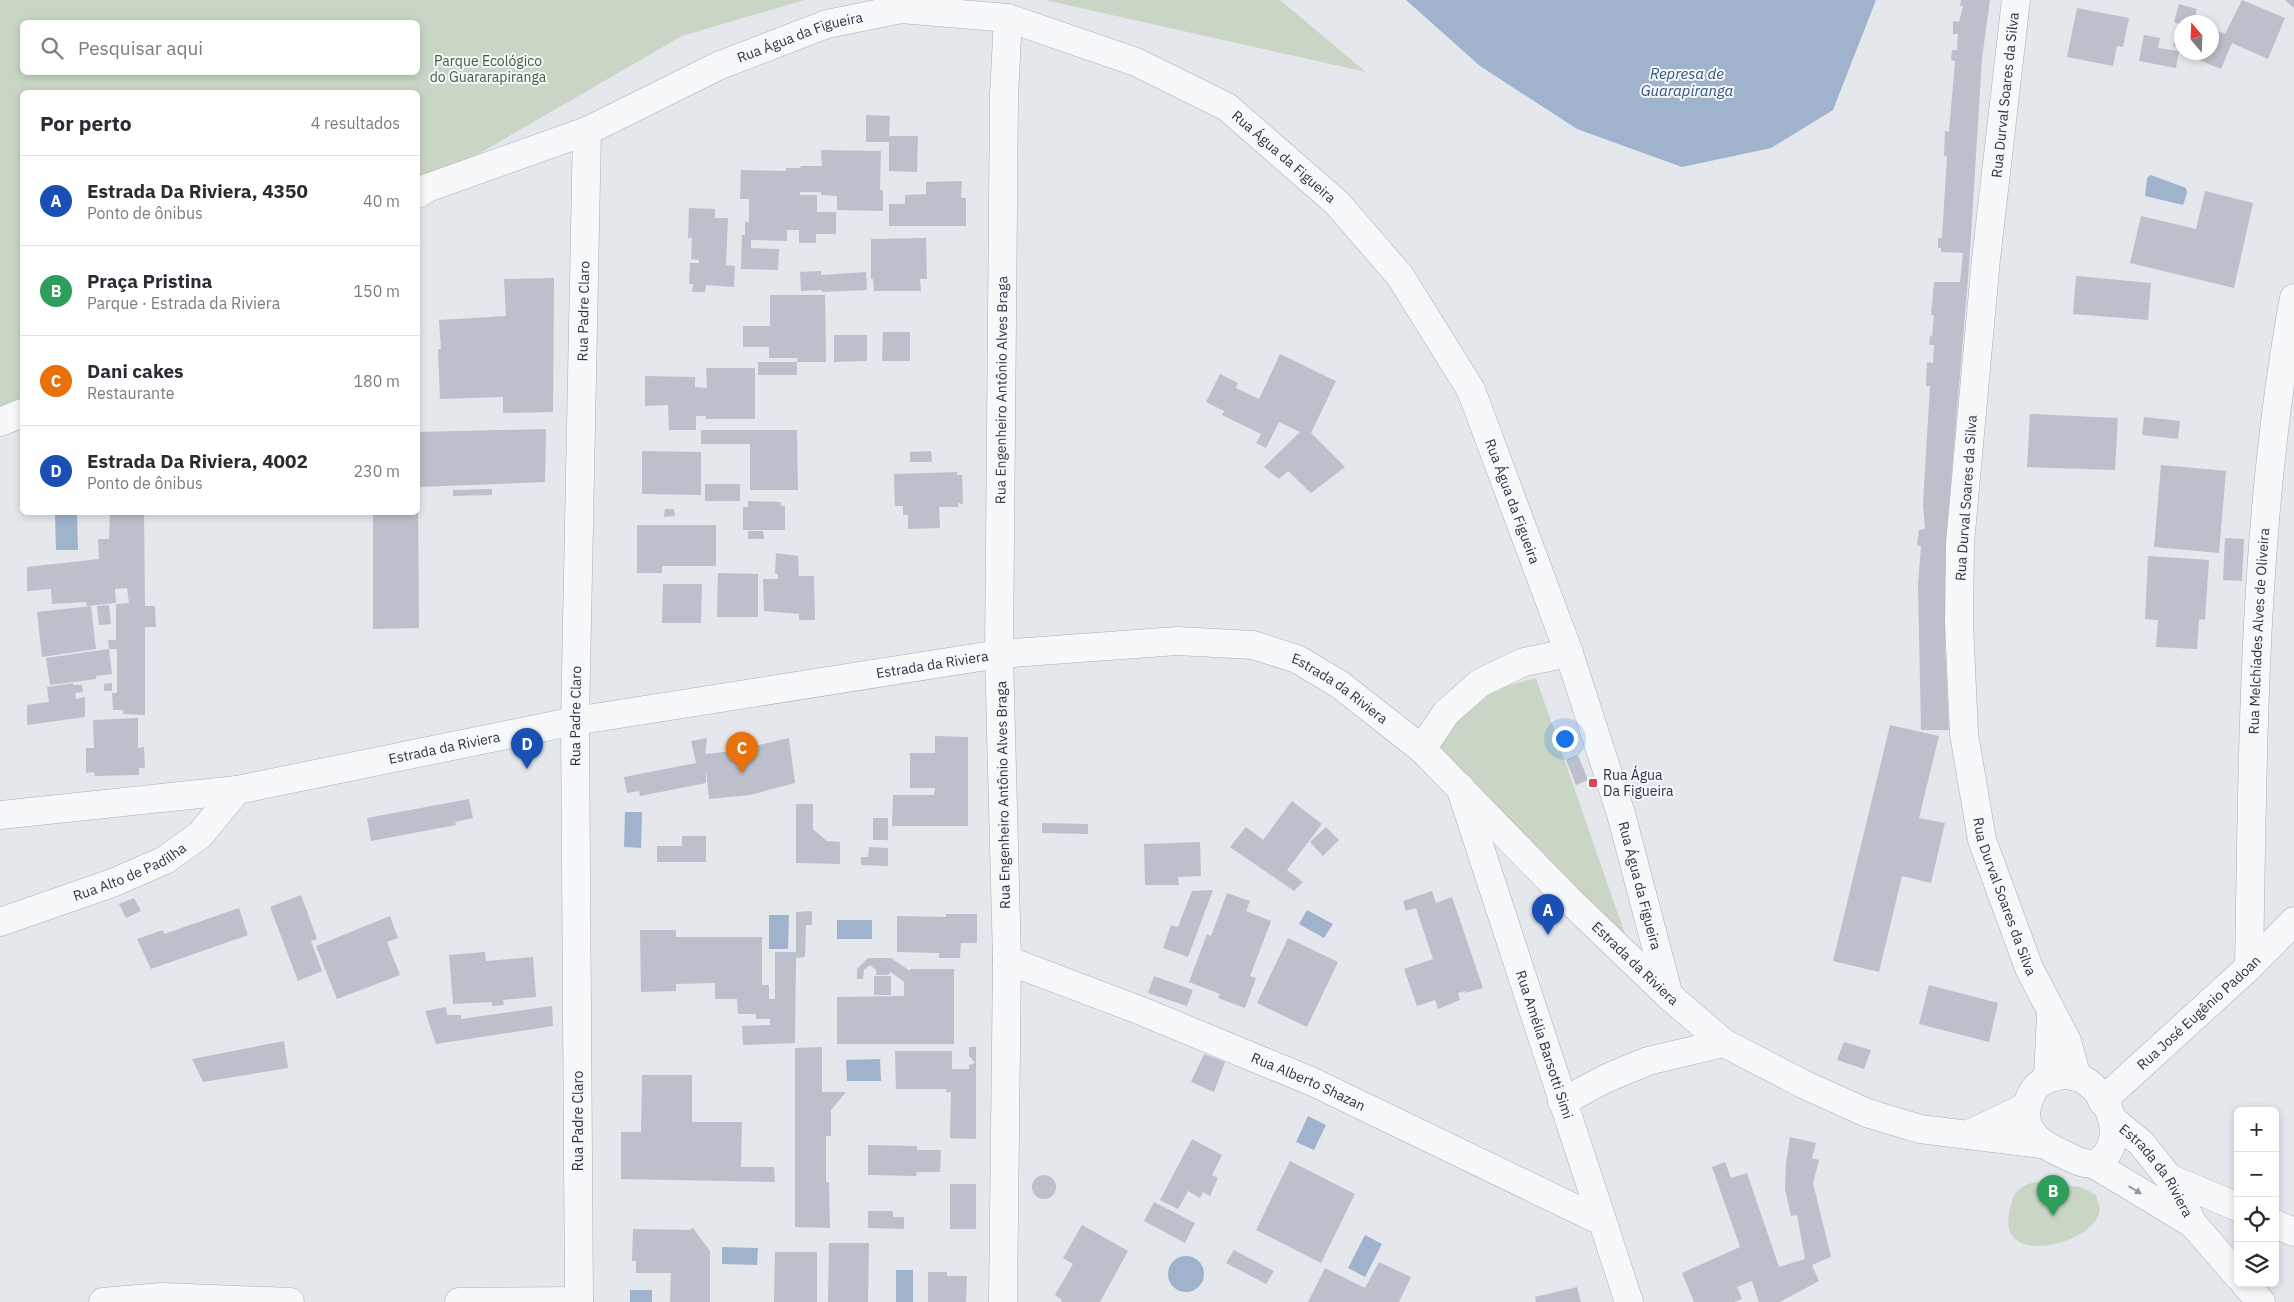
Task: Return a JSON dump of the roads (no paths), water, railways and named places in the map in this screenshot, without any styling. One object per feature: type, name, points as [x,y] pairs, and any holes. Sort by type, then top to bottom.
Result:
[{"type":"street","name":"Rua Durval Soares da Silva","points":[[2016,0],[1986,259],[1960,543],[1958,622],[1964,734],[1982,840],[2029,968],[2066,1040],[2077,1077]]},
{"type":"street","name":"Rua Água da Figueira","points":[[420,193],[427,188],[587,131],[718,66],[826,24],[901,9],[1008,18],[1136,62],[1227,107],[1337,203],[1400,276],[1471,390],[1569,653],[1621,814],[1669,996]]},
{"type":"street","name":"Rua Engenheiro Antônio Alves Braga","points":[[1003,1302],[1007,960],[999,654],[1004,95],[1008,18]]},
{"type":"street","name":"Rua Padre Claro","points":[[579,1302],[575,721],[587,131]]},
{"type":"street","name":"Rua Melchíades Alves de Oliveira","points":[[2249,967],[2254,684],[2266,486],[2294,298]]},
{"type":"street","points":[[0,422],[20,414]]},
{"type":"street","name":"Estrada da Riviera","points":[[0,814],[236,790],[575,721],[999,654],[1177,640],[1253,646],[1297,659],[1306,664],[1339,684],[1422,748],[1569,900],[1669,996],[1724,1043],[1803,1084],[1867,1113],[1920,1129],[2041,1144]]},
{"type":"street","points":[[1422,748],[1446,713],[1480,683],[1524,662],[1569,653]]},
{"type":"street","name":"Rua Amélia Barsotti Simi","points":[[1460,786],[1629,1302]]},
{"type":"street","name":"Rua Alto de Padilha","points":[[0,922],[115,882],[165,860],[200,835],[236,790]]},
{"type":"street","name":"Rua José Eugênio Padoan","points":[[2108,1111],[2294,921]]},
{"type":"street","name":"Rua Alberto Shazan","points":[[1007,960],[1139,1010],[1313,1082],[1601,1221]]},
{"type":"street","points":[[2048,1078],[2052,1012]]},
{"type":"street","points":[[1562,1102],[1607,1078],[1648,1061],[1724,1043]]},
{"type":"street","points":[[2063,1075],[2077,1077],[2092,1087],[2108,1111],[2115,1134],[2112,1147],[2104,1158],[2094,1164],[2080,1162],[2041,1144],[2028,1128],[2026,1107],[2033,1090],[2048,1078],[2063,1075]]},
{"type":"street","points":[[1967,1134],[2026,1107]]},
{"type":"street","name":"Estrada da Riviera","points":[[2108,1111],[2141,1143],[2169,1178],[2193,1224],[2234,1271]]},
{"type":"street","name":"Estrada da Riviera","points":[[2094,1164],[2193,1224]]},
{"type":"street","points":[[2169,1178],[2234,1205]]},
{"type":"street","points":[[2279,1226],[2294,1232]]},
{"type":"street","points":[[2248,1287],[2261,1302]]},
{"type":"street","points":[[103,1302],[161,1300],[290,1302]]},
{"type":"street","points":[[458,1302],[579,1302]]},
{"type":"water","name":"Represa de Guarapiranga","points":[[1406,0],[1876,0],[1833,110],[1771,148],[1682,167],[1577,129],[1480,66]]},
{"type":"water","points":[[2151,175],[2186,188],[2187,193],[2183,205],[2145,196],[2147,178]]},
{"type":"water","points":[[55,515],[77,515],[78,550],[56,550]]},
{"type":"water","points":[[625,812],[642,812],[641,848],[624,847]]},
{"type":"water","points":[[1307,910],[1333,924],[1324,938],[1299,924]]},
{"type":"water","points":[[769,915],[789,915],[788,949],[769,949]]},
{"type":"water","points":[[837,920],[872,920],[872,939],[837,939]]},
{"type":"water","points":[[880,1059],[881,1081],[847,1081],[846,1060]]},
{"type":"water","points":[[1308,1116],[1326,1125],[1314,1150],[1296,1142]]},
{"type":"water","points":[[1365,1235],[1382,1244],[1365,1277],[1348,1268]]},
{"type":"water","points":[[722,1247],[758,1248],[757,1265],[722,1264]]},
{"type":"water","points":[[1186,1256],[1193,1257],[1199,1261],[1203,1267],[1203,1281],[1199,1287],[1193,1291],[1186,1292],[1179,1291],[1173,1287],[1169,1281],[1168,1274],[1169,1267],[1173,1261],[1179,1257]]},
{"type":"water","points":[[896,1270],[913,1270],[913,1302],[896,1302]]},
{"type":"water","points":[[630,1290],[652,1290],[652,1302],[630,1302]]},
{"type":"place","name":"Estrada Da Riviera, 4002","points":[[527,769]]},
{"type":"place","name":"Dani cakes","points":[[742,773]]},
{"type":"place","name":"Rua Água Da Figueira","points":[[1593,783]]},
{"type":"place","name":"Estrada Da Riviera, 4350","points":[[1548,935]]},
{"type":"place","name":"Praça Pristina","points":[[2053,1216]]},
{"type":"park label","name":"Parque Ecológico do Guararapiranga","points":[[488,69]]}]
